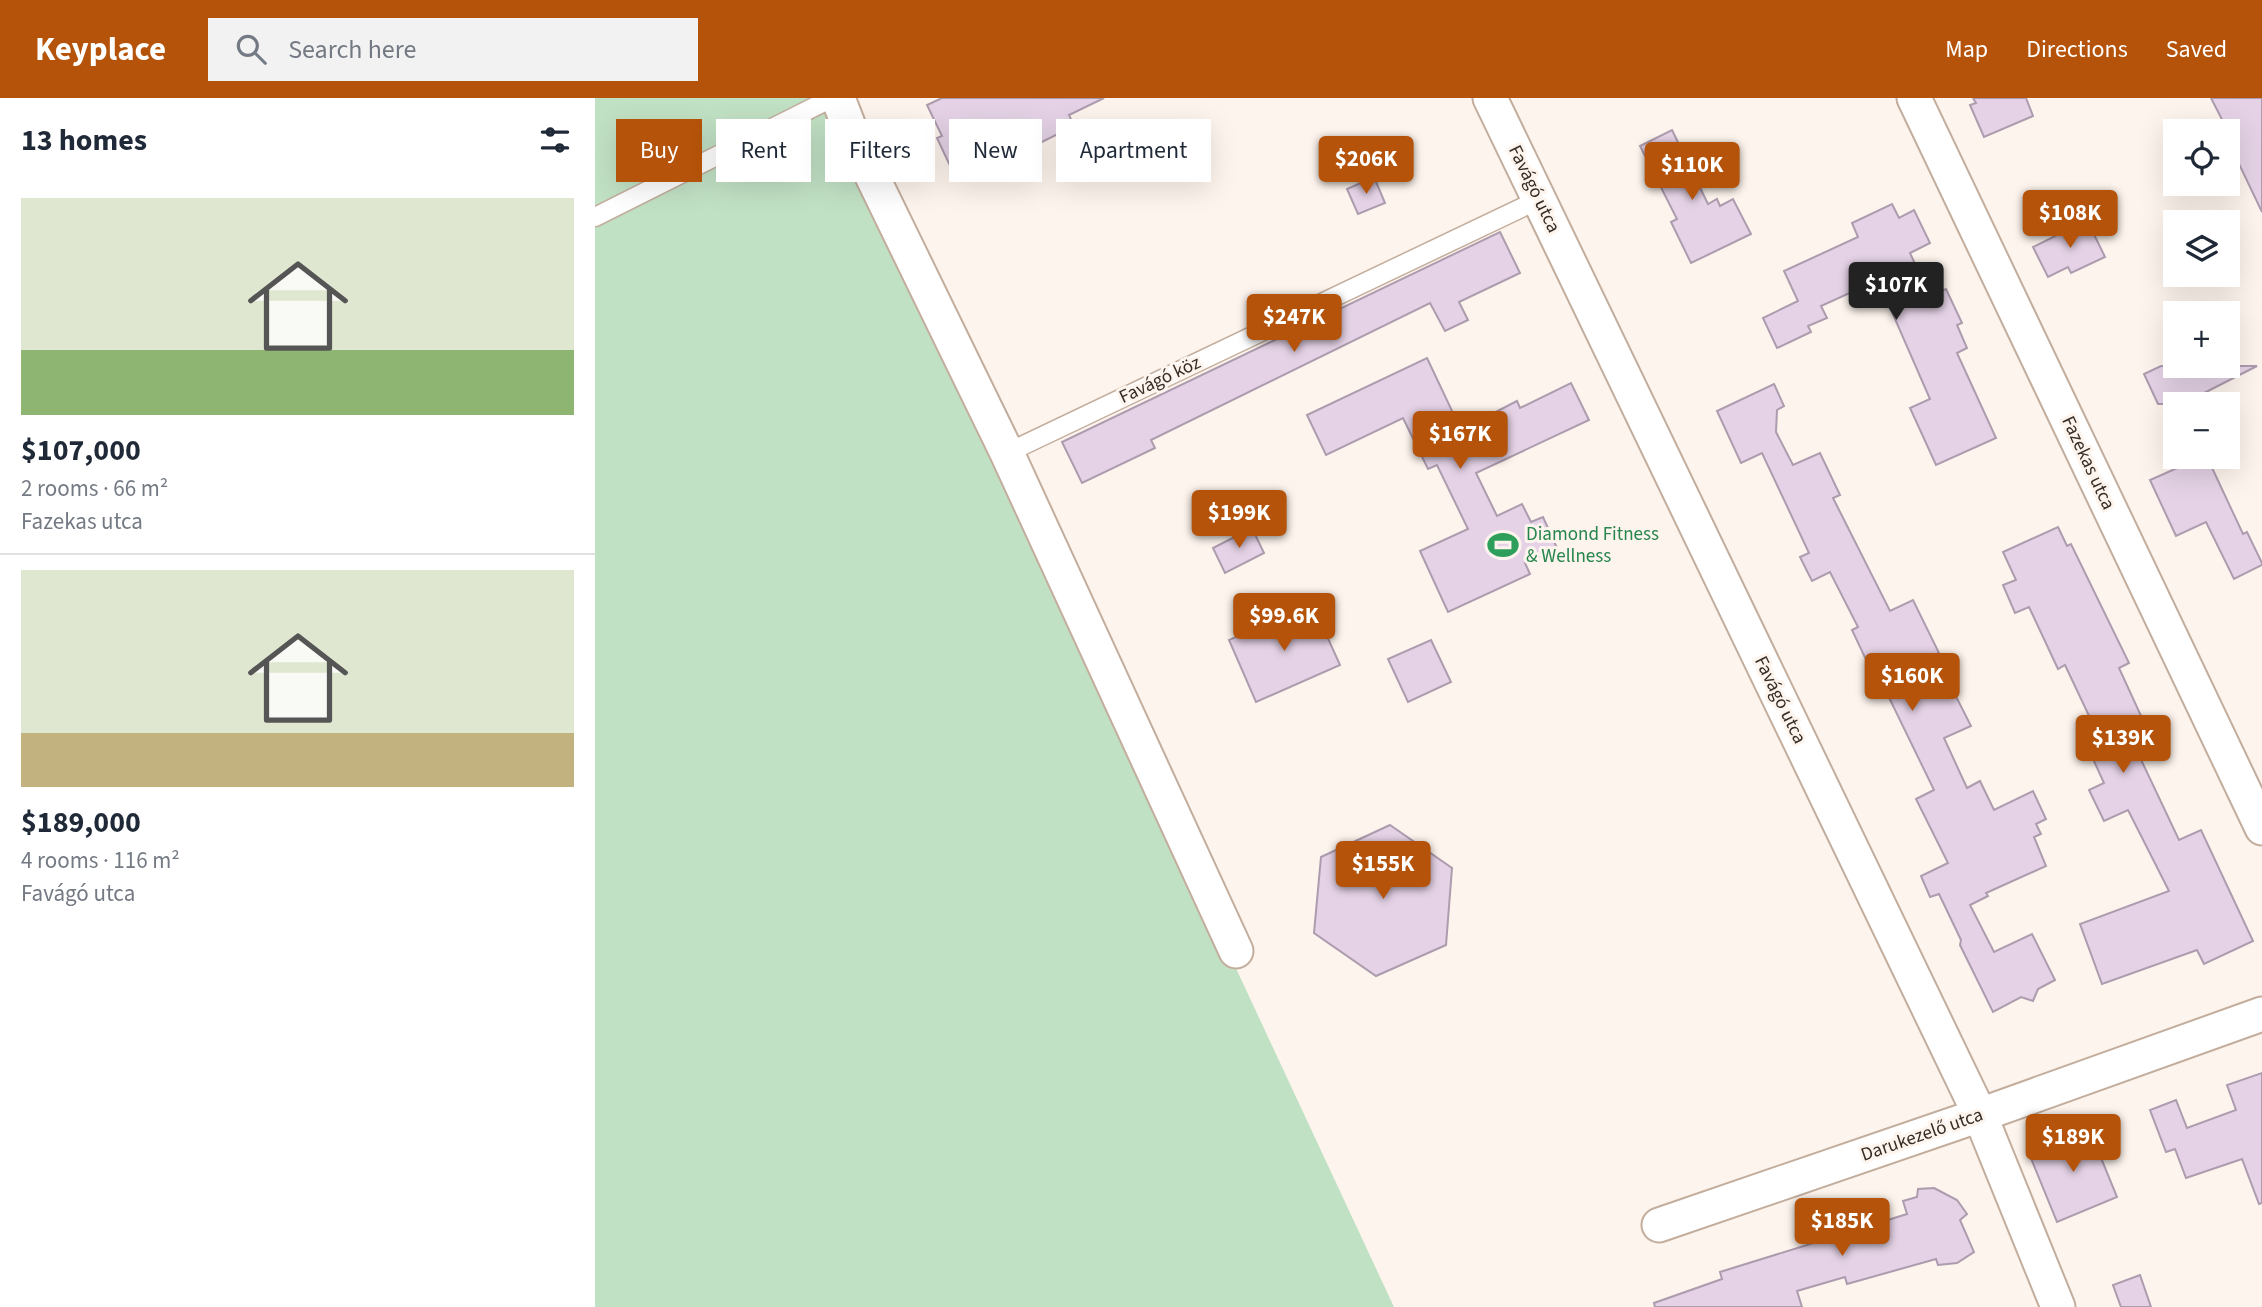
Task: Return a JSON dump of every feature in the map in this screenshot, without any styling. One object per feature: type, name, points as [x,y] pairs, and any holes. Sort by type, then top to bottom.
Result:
[{"type":"street","points":[[838,98],[853,137],[1007,453],[1236,951]]},
{"type":"street","name":"Favágó utca","points":[[1490,98],[1980,1115],[2058,1307]]},
{"type":"street","name":"Fazekas utca","points":[[1914,98],[2262,828]]},
{"type":"street","name":"Darukezelő utca","points":[[1659,1225],[1980,1115],[2262,1014]]},
{"type":"lane","points":[[595,218],[832,98]]},
{"type":"lane","name":"Favágó köz","points":[[1007,453],[1540,200]]},
{"type":"green space","points":[[595,98],[830,98],[840,119],[825,119],[825,182],[869,182],[1394,1307],[595,1307]]},
{"type":"building","points":[[942,98],[1104,98],[1069,115],[1071,119],[1056,119],[1056,135],[1042,142],[1042,119],[949,119],[949,164],[937,138],[942,136],[927,105]]},
{"type":"building","points":[[1973,98],[2026,98],[2033,116],[1984,137],[1970,105],[1976,103]]},
{"type":"building","points":[[2211,98],[2262,98],[2262,212],[2240,166],[2240,119],[2222,119]]},
{"type":"building","points":[[1672,130],[1708,204],[1717,199],[1720,206],[1733,199],[1751,234],[1691,263],[1671,222],[1677,219],[1640,146]]},
{"type":"building","points":[[1374,177],[1385,203],[1358,214],[1347,189]]},
{"type":"building","points":[[1892,204],[1899,218],[1914,210],[1930,243],[1910,253],[1930,296],[1946,289],[1962,323],[1957,325],[1967,348],[1957,353],[1996,438],[1936,465],[1910,408],[1930,399],[1878,280],[1821,306],[1827,318],[1808,326],[1811,332],[1777,348],[1763,318],[1798,301],[1784,271],[1858,237],[1852,223]]},
{"type":"building","points":[[2087,220],[2105,257],[2071,273],[2068,267],[2048,277],[2033,247]]},
{"type":"building","points":[[1500,232],[1520,273],[1459,302],[1468,320],[1445,331],[1430,303],[1151,440],[1155,448],[1082,483],[1062,442]]},
{"type":"building","points":[[1427,358],[1461,430],[1517,401],[1520,408],[1571,383],[1589,420],[1476,473],[1497,516],[1522,504],[1531,522],[1543,517],[1557,548],[1525,563],[1530,574],[1448,612],[1420,551],[1468,529],[1437,465],[1428,469],[1403,418],[1326,455],[1307,415]]},
{"type":"building","points":[[2163,366],[2163,378],[2233,378],[2206,392],[2163,392],[2163,404],[2158,404],[2144,374]]},
{"type":"building","points":[[2240,366],[2257,366],[2240,375]]},
{"type":"building","points":[[1774,384],[1784,406],[1777,410],[1776,432],[1793,465],[1820,453],[1840,495],[1833,498],[1890,611],[1913,600],[1939,653],[1935,655],[1971,726],[1944,738],[1967,788],[1980,781],[1994,810],[2033,791],[2046,819],[2036,824],[2041,834],[2034,837],[2046,866],[1986,893],[1988,896],[1970,905],[1994,952],[2032,934],[2055,980],[2038,989],[2033,1001],[2021,997],[1993,1012],[1960,945],[1961,940],[1939,894],[1930,897],[1921,876],[1948,863],[1916,799],[1934,790],[1881,681],[1877,683],[1852,630],[1858,627],[1830,572],[1812,581],[1800,557],[1809,553],[1762,453],[1741,463],[1717,411]]},
{"type":"building","points":[[2175,469],[2213,469],[2243,534],[2247,532],[2262,565],[2234,579],[2206,522],[2176,536],[2150,480]]},
{"type":"building","points":[[2058,527],[2067,546],[2071,544],[2129,663],[2119,668],[2153,742],[2136,749],[2179,840],[2201,830],[2253,941],[2204,964],[2197,950],[2102,984],[2080,924],[2169,891],[2128,810],[2104,821],[2089,790],[2104,783],[2078,726],[2091,720],[2065,665],[2058,669],[2029,607],[2015,613],[2003,585],[2016,580],[2003,552]]},
{"type":"building","points":[[1252,528],[1264,553],[1225,573],[1213,548]]},
{"type":"building","points":[[1312,603],[1340,665],[1256,702],[1229,640]]},
{"type":"building","points":[[1431,640],[1451,682],[1408,702],[1388,659]]},
{"type":"building","points":[[1390,825],[1452,868],[1446,945],[1376,976],[1314,933],[1321,857]]},
{"type":"building","points":[[2262,1073],[2262,1203],[2259,1204],[2242,1159],[2186,1178],[2175,1149],[2166,1152],[2150,1110],[2176,1100],[2187,1128],[2236,1110],[2227,1085]]},
{"type":"building","points":[[2088,1126],[2117,1197],[2057,1222],[2028,1151]]},
{"type":"building","points":[[1934,1188],[1957,1200],[1967,1214],[1960,1220],[1974,1252],[1957,1263],[1938,1265],[1936,1259],[1847,1284],[1845,1277],[1797,1291],[1802,1307],[1655,1307],[1654,1303],[1722,1279],[1720,1272],[1907,1214],[1903,1201],[1917,1197],[1918,1189]]},
{"type":"building","points":[[2140,1275],[2151,1307],[2121,1307],[2113,1285]]},
{"type":"place","name":"Diamond Fitness & Wellness","points":[[1503,545]]}]
